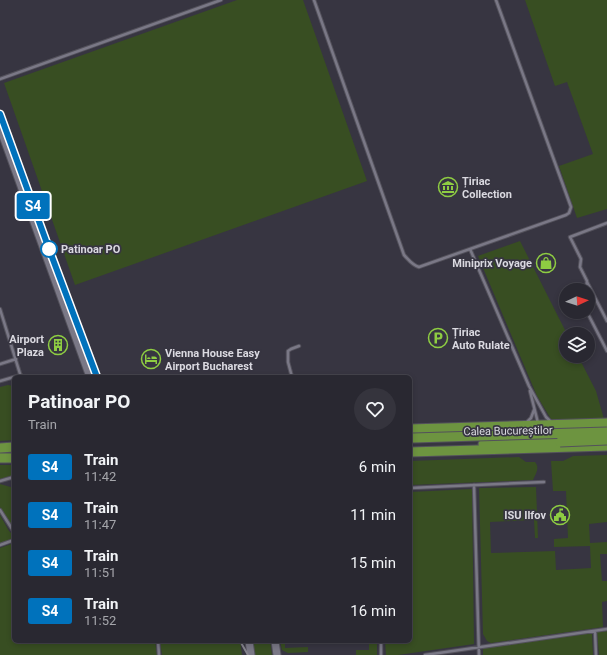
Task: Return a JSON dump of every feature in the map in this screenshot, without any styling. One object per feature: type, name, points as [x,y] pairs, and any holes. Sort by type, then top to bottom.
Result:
[{"type":"highway","points":[[412,441],[522,425],[607,423]]},
{"type":"highway","points":[[567,424],[576,432],[577,438],[568,448]]},
{"type":"highway","name":"Calea Bucureștilor","points":[[412,441],[607,432]]},
{"type":"highway","name":"Calea Bucureștilor","points":[[412,441],[607,440]]},
{"type":"highway","points":[[412,441],[568,448],[607,448]]},
{"type":"highway","points":[[0,448],[12,447]]},
{"type":"highway","points":[[0,458],[12,458]]},
{"type":"street","points":[[0,128],[89,375]]},
{"type":"street","points":[[249,643],[251,655]]},
{"type":"street","points":[[275,643],[277,655]]},
{"type":"lane","points":[[0,79],[221,0]]},
{"type":"lane","points":[[314,0],[404,255],[415,266],[419,267],[566,215],[569,213],[571,207],[496,0]]},
{"type":"lane","points":[[607,223],[570,237],[581,259],[580,267],[607,321]]},
{"type":"lane","points":[[470,249],[529,386],[546,417],[555,424]]},
{"type":"lane","points":[[0,309],[21,375]]},
{"type":"lane","points":[[591,319],[607,351]]},
{"type":"lane","points":[[291,375],[288,362],[288,351],[299,346]]},
{"type":"lane","points":[[0,364],[16,359]]},
{"type":"lane","points":[[0,381],[12,378]]},
{"type":"lane","points":[[529,386],[539,425],[548,435],[552,437]]},
{"type":"lane","points":[[522,425],[529,420],[534,410]]},
{"type":"lane","points":[[557,438],[607,436]]},
{"type":"lane","points":[[0,481],[12,478]]},
{"type":"lane","points":[[412,488],[544,482]]},
{"type":"lane","points":[[474,485],[479,655]]},
{"type":"lane","points":[[0,510],[12,529]]},
{"type":"lane","points":[[0,545],[12,541]]},
{"type":"lane","points":[[425,655],[607,629]]},
{"type":"lane","points":[[595,631],[596,655]]},
{"type":"lane","points":[[158,643],[159,655]]},
{"type":"lane","points":[[381,643],[381,655]]},
{"type":"green space","points":[[237,0],[303,0],[367,181],[75,285],[4,83]]},
{"type":"green space","points":[[525,0],[607,0],[607,209],[577,218],[559,166],[593,154],[567,82],[555,86]]},
{"type":"green space","points":[[520,241],[563,327],[559,327],[559,363],[582,363],[596,391],[604,419],[557,422],[551,419],[537,396],[478,256]]},
{"type":"green space","points":[[12,386],[12,440],[0,441],[0,387]]},
{"type":"green space","points":[[607,455],[607,522],[589,524],[590,543],[607,542],[607,554],[600,554],[602,581],[607,581],[607,601],[602,602],[603,627],[491,643],[487,641],[483,634],[479,488],[536,487],[538,538],[535,538],[534,520],[490,522],[491,553],[555,551],[556,570],[591,568],[590,546],[554,547],[554,539],[568,538],[566,491],[553,491],[551,461],[563,461],[573,456]]},
{"type":"green space","points":[[519,457],[526,462],[535,462],[537,471],[533,480],[412,485],[412,461]]},
{"type":"green space","points":[[0,465],[12,465],[12,476],[0,479]]},
{"type":"green space","points":[[0,484],[12,487],[12,527],[0,507]]},
{"type":"green space","points":[[472,489],[474,644],[398,655],[386,655],[385,643],[412,643],[412,492]]},
{"type":"green space","points":[[0,515],[12,534],[12,539],[0,544]]},
{"type":"green space","points":[[12,544],[12,643],[155,643],[157,655],[0,655],[0,548]]},
{"type":"green space","points":[[607,631],[607,655],[599,655],[597,632]]},
{"type":"green space","points":[[592,633],[593,655],[483,655],[483,648]]},
{"type":"green space","points":[[160,643],[240,643],[242,655],[162,655]]},
{"type":"green space","points":[[252,643],[270,643],[272,655],[255,655]]},
{"type":"green space","points":[[280,643],[285,643],[285,648],[308,647],[308,652],[288,653],[282,650]]},
{"type":"green space","points":[[369,643],[377,643],[377,655],[356,655],[356,650],[369,650]]},
{"type":"railway","points":[[0,114],[96,375]]},
{"type":"railway","points":[[241,643],[248,655]]},
{"type":"train","name":"S4","points":[[0,114],[96,375]]},
{"type":"place","name":"Țiriac Collection","points":[[448,187]]},
{"type":"place","name":"Patinoar PO","points":[[49,249]]},
{"type":"place","name":"Miniprix Voyage","points":[[546,263]]},
{"type":"place","name":"Țiriac Auto Rulate","points":[[438,338]]},
{"type":"place","name":"Airport Plaza","points":[[58,345]]},
{"type":"place","name":"Vienna House Easy Airport Bucharest","points":[[151,359]]},
{"type":"place","name":"ISU Ilfov","points":[[560,515]]}]
